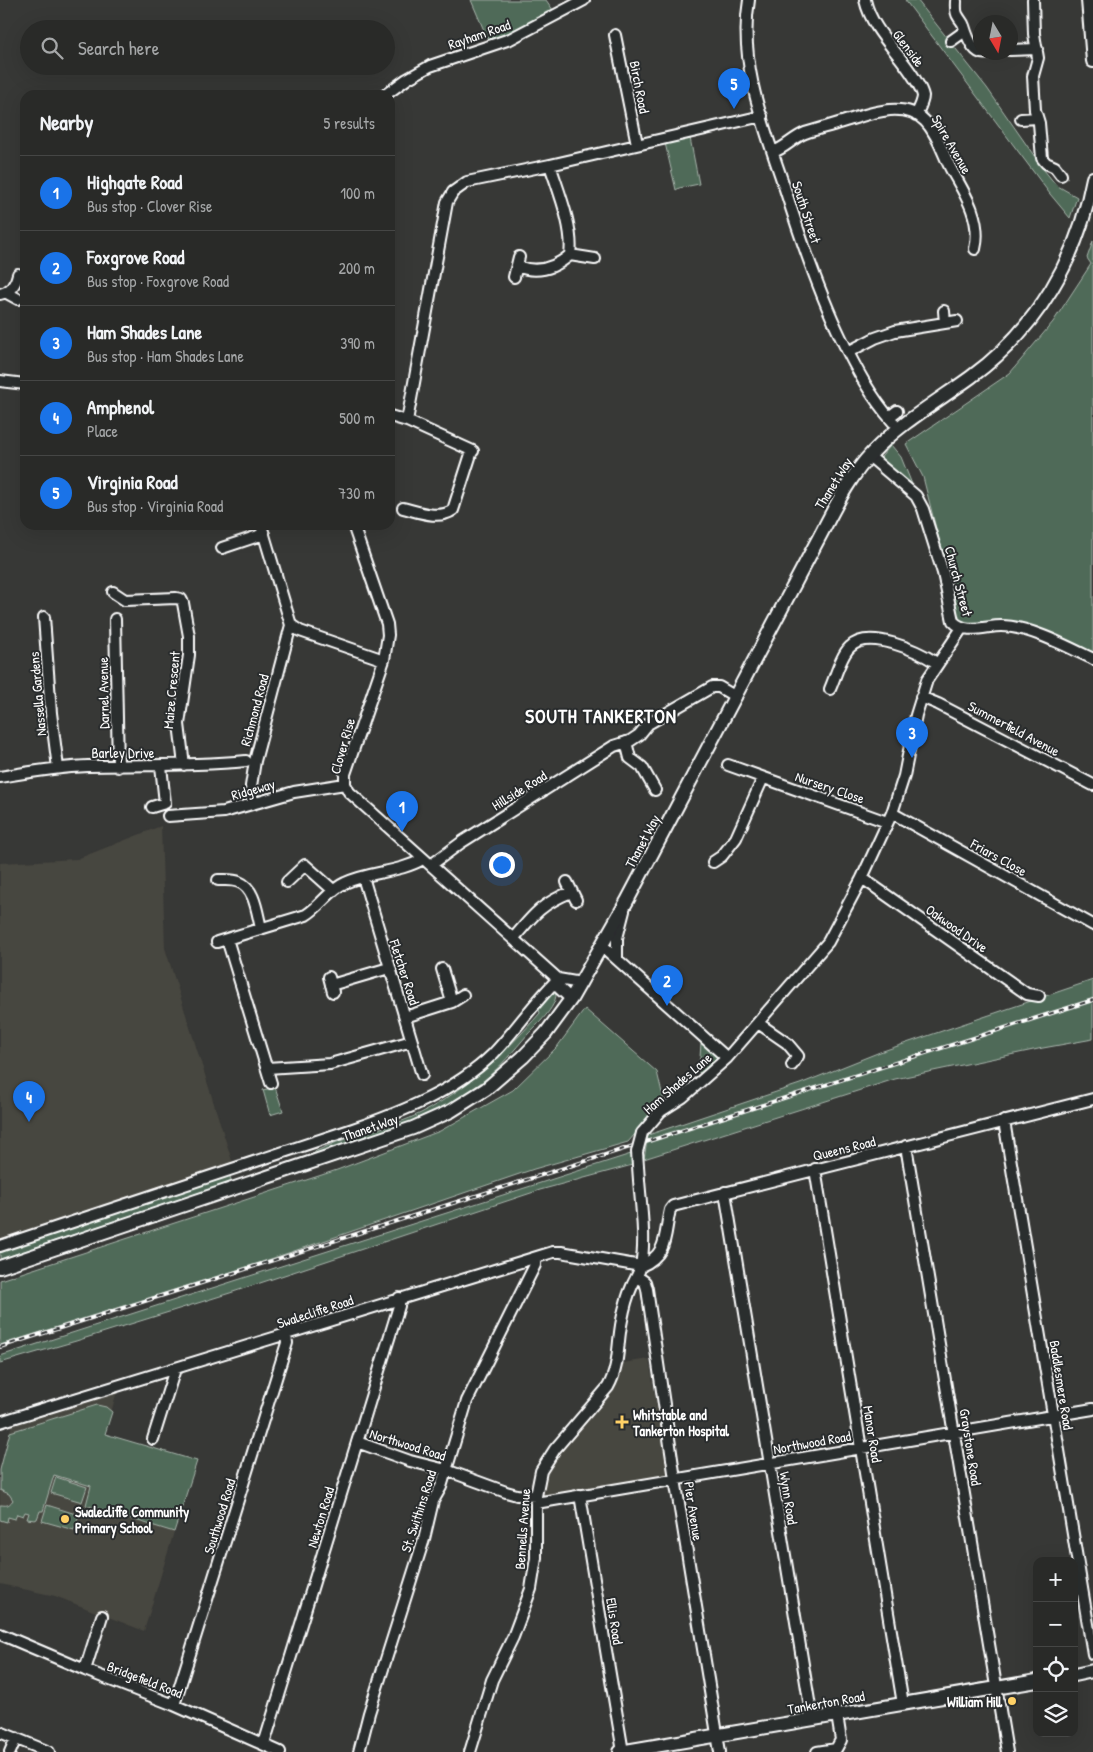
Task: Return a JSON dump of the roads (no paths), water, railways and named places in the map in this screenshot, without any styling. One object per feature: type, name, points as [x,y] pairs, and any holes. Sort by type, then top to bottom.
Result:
[{"type":"main road","points":[[1088,0],[1093,61]]},
{"type":"main road","name":"Thanet Way","points":[[0,1267],[397,1134],[432,1120],[486,1089],[523,1057],[546,1033],[581,984],[627,902],[835,507],[869,456],[895,433],[981,369],[1010,344],[1056,284],[1073,248],[1086,210],[1093,178]]},
{"type":"main road","points":[[1078,1674],[1093,1671]]},
{"type":"main road","name":"Tankerton Road","points":[[622,1752],[1033,1682]]},
{"type":"street","name":"Rayham Road","points":[[392,90],[430,66],[510,39],[584,0]]},
{"type":"street","name":"South Street","points":[[749,0],[746,49],[772,152],[813,275],[848,352],[869,391],[893,417]]},
{"type":"street","name":"Glenside","points":[[865,0],[869,15],[876,27],[901,57],[920,87],[922,99],[916,115]]},
{"type":"street","points":[[956,0],[957,14],[964,24],[968,39],[973,45]]},
{"type":"street","points":[[1033,0],[1038,61],[1033,76],[1035,110],[1038,118],[1042,158],[1046,163],[1055,167],[1061,175]]},
{"type":"street","points":[[951,41],[965,31]]},
{"type":"street","name":"Birch Road","points":[[615,35],[637,144]]},
{"type":"street","points":[[1018,50],[1036,49]]},
{"type":"street","name":"Spire Avenue","points":[[772,152],[781,149],[805,133],[878,112],[895,110],[916,115],[930,127],[946,161],[967,196],[977,230],[975,249]]},
{"type":"street","points":[[407,421],[447,202],[453,192],[467,182],[550,165],[762,116]]},
{"type":"street","points":[[1021,119],[1038,118]]},
{"type":"street","points":[[517,267],[543,270],[554,266],[570,254],[572,244],[550,165]]},
{"type":"street","points":[[570,254],[595,259]]},
{"type":"street","points":[[18,274],[17,281],[3,294],[18,299]]},
{"type":"street","points":[[944,311],[945,323]]},
{"type":"street","points":[[848,352],[875,338],[895,331],[957,321]]},
{"type":"street","points":[[0,381],[20,383]]},
{"type":"street","points":[[395,417],[473,451],[453,510],[448,514],[436,515],[403,508]]},
{"type":"street","name":"Church Street","points":[[869,456],[916,496],[923,509],[943,573],[953,621],[962,628],[1001,626],[1028,630],[1093,659]]},
{"type":"street","points":[[222,548],[263,530],[292,625],[300,631],[384,660]]},
{"type":"street","name":"Clover Rise","points":[[355,530],[387,624],[388,635],[384,660],[345,774],[345,784],[349,792],[558,979],[581,984]]},
{"type":"street","name":"Maize Crescent","points":[[113,592],[125,600],[176,598],[183,603],[189,636],[189,655],[179,724],[184,765]]},
{"type":"street","name":"Nassella Gardens","points":[[44,617],[51,713],[58,768]]},
{"type":"street","name":"Darnel Avenue","points":[[115,619],[118,767]]},
{"type":"street","name":"Richmond Road","points":[[253,804],[252,786],[255,761],[292,625]]},
{"type":"street","name":"Ham Shades Lane","points":[[641,1266],[642,1245],[638,1152],[642,1133],[662,1111],[683,1096],[727,1058],[828,942],[862,878],[890,817],[904,776],[921,697],[927,680],[962,628]]},
{"type":"street","points":[[830,689],[845,652],[852,644],[860,640],[876,639],[921,653],[937,663]]},
{"type":"street","name":"Hillside Road","points":[[333,890],[344,883],[362,877],[427,862],[614,746],[638,736],[648,724],[712,687],[719,687],[736,697]]},
{"type":"street","name":"Summerfield Avenue","points":[[921,697],[938,704],[1093,785]]},
{"type":"street","points":[[626,742],[630,758],[642,767],[656,790]]},
{"type":"street","name":"Barley Drive","points":[[0,777],[58,768],[87,766],[161,766],[246,761]]},
{"type":"street","name":"Nursery Close","points":[[728,765],[763,778],[890,817]]},
{"type":"street","points":[[152,806],[165,803],[161,766]]},
{"type":"street","points":[[713,862],[722,856],[736,838],[763,778]]},
{"type":"street","name":"Ridgeway","points":[[168,816],[212,813],[294,792],[345,784]]},
{"type":"street","name":"Friars Close","points":[[890,817],[1093,925]]},
{"type":"street","points":[[271,1083],[222,940],[307,914],[314,910],[333,890],[305,865],[287,882]]},
{"type":"street","name":"Fletcher Road","points":[[362,877],[422,1075]]},
{"type":"street","name":"Oakwood Drive","points":[[862,878],[1027,994],[1039,996]]},
{"type":"street","points":[[218,880],[238,881],[245,886],[251,893],[261,928]]},
{"type":"street","points":[[514,940],[534,913],[549,903],[573,896],[567,882]]},
{"type":"street","points":[[617,960],[617,938],[627,902]]},
{"type":"street","points":[[602,946],[727,1058]]},
{"type":"street","points":[[595,959],[617,960]]},
{"type":"street","points":[[331,985],[389,968]]},
{"type":"street","points":[[442,969],[452,1002]]},
{"type":"street","points":[[0,1246],[361,1127],[419,1103],[460,1080],[491,1055],[558,979]]},
{"type":"street","name":"Clover Rise","points":[[558,979],[559,988],[571,999]]},
{"type":"street","points":[[405,1017],[452,1002],[463,995]]},
{"type":"street","points":[[758,1023],[788,1044],[798,1056],[792,1065]]},
{"type":"street","points":[[267,1068],[330,1064],[412,1041]]},
{"type":"street","name":"Queens Road","points":[[641,1266],[655,1258],[661,1250],[665,1241],[670,1210],[674,1206],[1004,1120],[1093,1099]]},
{"type":"street","name":"Baddlesmere Road","points":[[1004,1120],[1093,1654]]},
{"type":"street","name":"Graystone Road","points":[[906,1146],[1007,1752]]},
{"type":"street","name":"Manor Road","points":[[815,1169],[903,1704]]},
{"type":"street","name":"Wynn Road","points":[[725,1192],[812,1719]]},
{"type":"street","name":"Swalecliffe Road","points":[[0,1422],[552,1252],[641,1266]]},
{"type":"street","name":"St. Swithins Road","points":[[359,1752],[369,1713],[424,1539],[433,1501],[441,1488],[467,1401],[535,1265],[535,1258]]},
{"type":"street","name":"Bennells Avenue","points":[[470,1752],[492,1680],[531,1589],[536,1558],[536,1499],[541,1471],[547,1460],[597,1401],[613,1378],[617,1364],[623,1314],[632,1285],[638,1277],[641,1266]]},
{"type":"street","name":"Pier Avenue","points":[[638,1277],[645,1282],[647,1289],[675,1480],[720,1752]]},
{"type":"street","name":"Newton Road","points":[[264,1744],[400,1298]]},
{"type":"street","name":"Southwood Road","points":[[174,1705],[287,1344],[286,1335]]},
{"type":"street","points":[[154,1439],[174,1369]]},
{"type":"street","name":"Northwood Road","points":[[357,1442],[410,1461],[446,1470],[506,1492],[536,1499],[580,1495],[675,1480],[1093,1409]]},
{"type":"street","name":"Ellis Road","points":[[580,1495],[622,1752]]},
{"type":"street","points":[[84,1670],[102,1616]]},
{"type":"street","name":"Bridgefield Road","points":[[0,1634],[84,1670],[174,1705],[280,1752]]},
{"type":"street","points":[[817,1752],[836,1750],[841,1740],[837,1715]]},
{"type":"street","points":[[0,1732],[49,1752]]},
{"type":"street","points":[[10,1752],[16,1738]]},
{"type":"railway","points":[[0,1347],[1093,1000]]},
{"type":"place","name":"Virginia Road","points":[[734,109]]},
{"type":"place","name":"Ham Shades Lane","points":[[912,758]]},
{"type":"place","name":"Highgate Road","points":[[402,832]]},
{"type":"place","name":"Foxgrove Road","points":[[667,1006]]},
{"type":"place","name":"Amphenol","points":[[29,1122]]},
{"type":"place","name":"Whitstable and Tankerton Hospital","points":[[622,1422]]},
{"type":"place","name":"Swalecliffe Community Primary School","points":[[65,1519]]},
{"type":"place","name":"William Hill","points":[[1012,1701]]},
{"type":"district","name":"SOUTH TANKERTON","points":[[601,716]]}]
